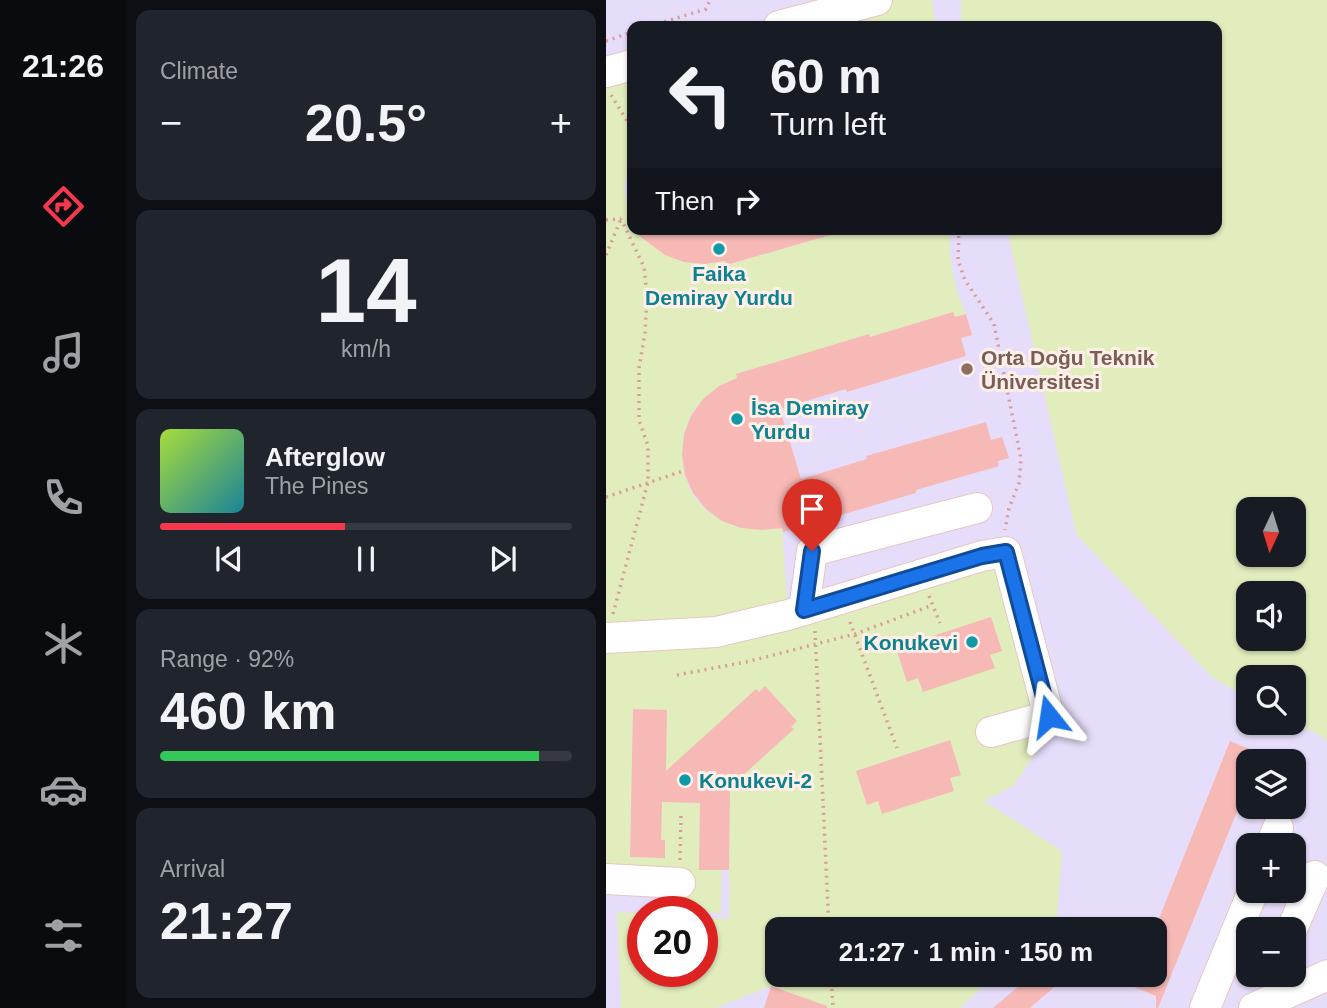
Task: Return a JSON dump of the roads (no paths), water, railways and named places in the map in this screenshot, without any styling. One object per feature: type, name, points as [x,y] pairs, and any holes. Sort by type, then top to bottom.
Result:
[{"type":"street","points":[[798,21],[877,0]]},
{"type":"street","points":[[606,72],[627,66]]},
{"type":"street","points":[[820,605],[812,551],[977,508]]},
{"type":"street","points":[[608,630],[716,632],[820,605],[982,556],[1006,552],[1049,716],[991,732]]},
{"type":"street","points":[[1297,917],[1315,876]]},
{"type":"street","points":[[606,879],[680,883]]},
{"type":"street","points":[[1205,1008],[1248,903]]},
{"type":"street","points":[[1266,994],[1328,975]]},
{"type":"place","name":"Faika Demiray Yurdu","points":[[719,249]]},
{"type":"place","name":"Orta Doğu Teknik Üniversitesi","points":[[967,369]]},
{"type":"place","name":"İsa Demiray Yurdu","points":[[737,419]]},
{"type":"place","name":"Konukevi","points":[[972,642]]},
{"type":"place","name":"Konukevi-2","points":[[685,780]]}]
